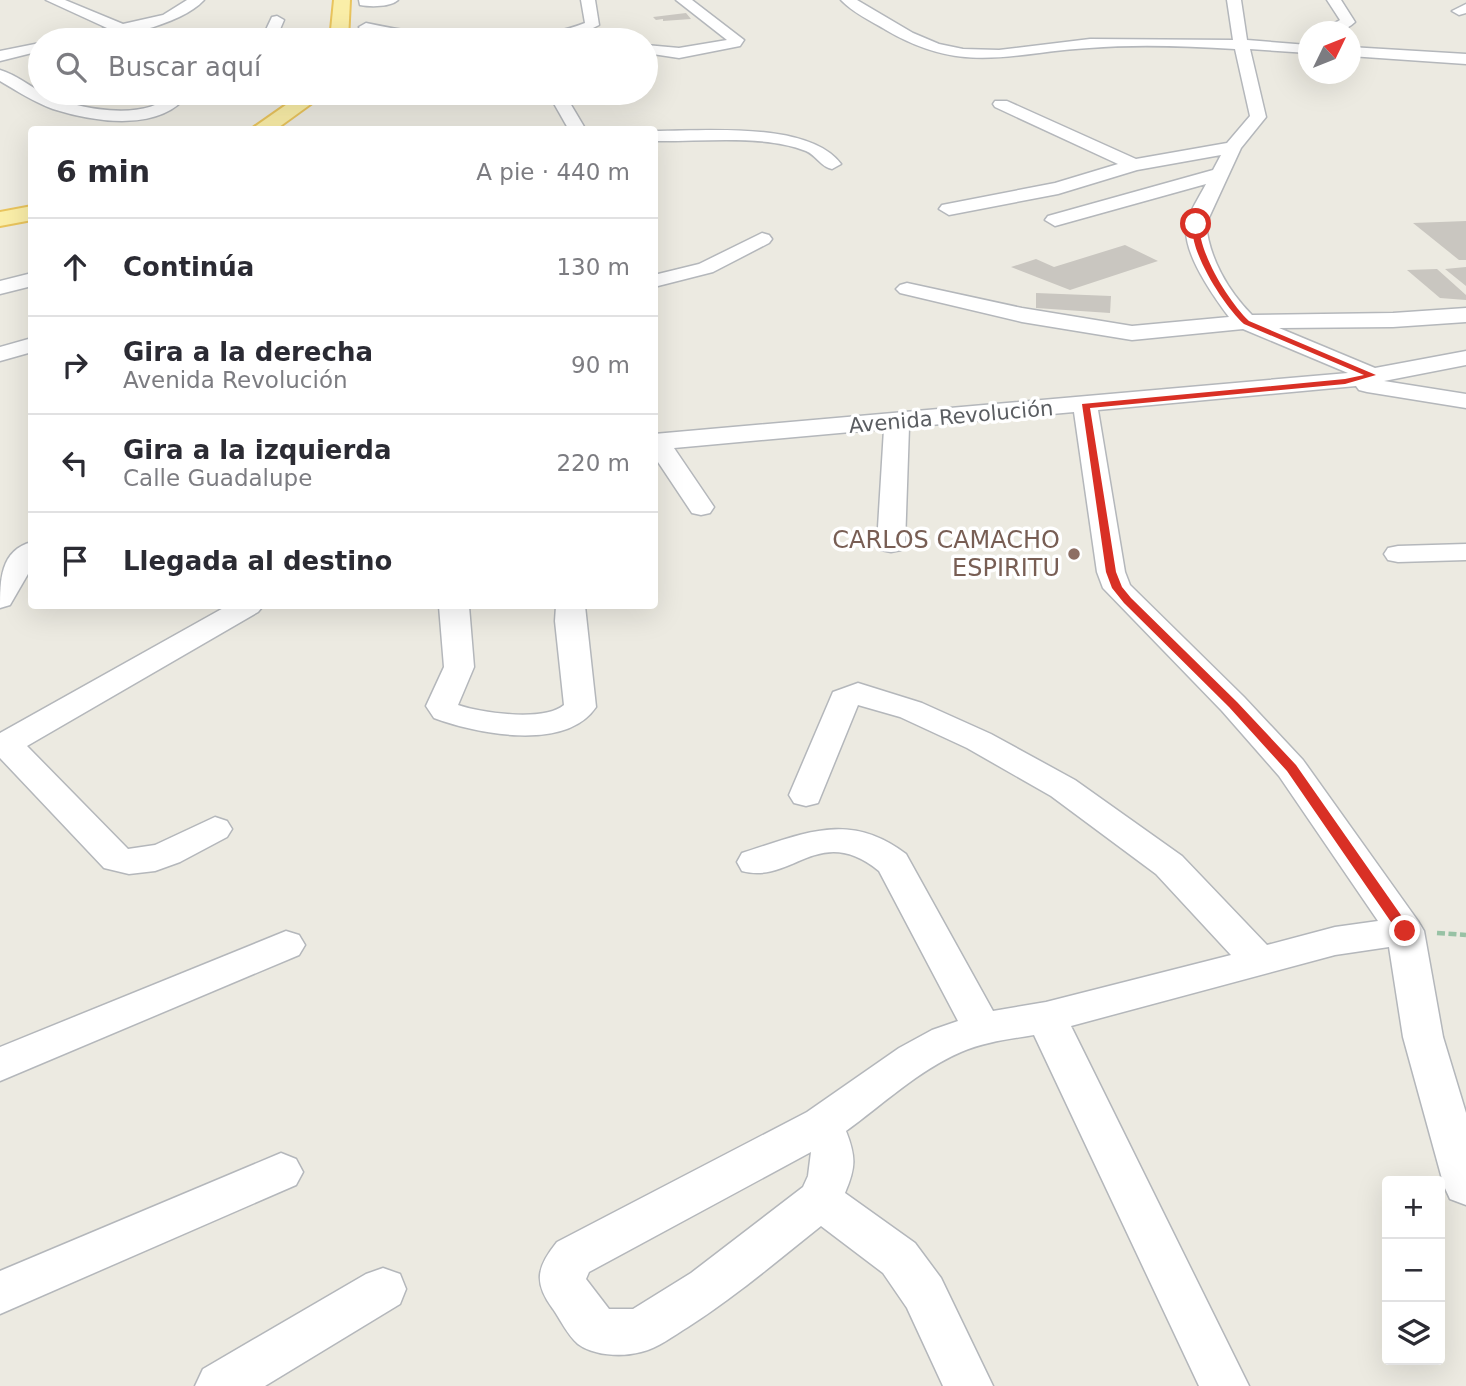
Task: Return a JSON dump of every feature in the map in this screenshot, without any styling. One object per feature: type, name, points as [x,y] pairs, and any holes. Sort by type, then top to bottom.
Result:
[{"type":"main road","points":[[340,28],[342,0]]},
{"type":"main road","points":[[365,1],[366,28]]},
{"type":"main road","points":[[268,126],[308,105]]},
{"type":"main road","points":[[294,126],[316,105]]},
{"type":"main road","points":[[0,209],[28,204]]},
{"type":"main road","points":[[0,219],[28,214]]},
{"type":"street","points":[[53,0],[119,28]]},
{"type":"street","points":[[134,28],[168,18],[197,0]]},
{"type":"street","points":[[365,1],[391,0]]},
{"type":"street","points":[[585,28],[592,25],[588,0]]},
{"type":"street","points":[[658,51],[679,52],[735,43],[737,40],[683,0]]},
{"type":"street","points":[[848,0],[889,26],[949,52],[1002,53],[1094,43],[1243,44],[1298,48]]},
{"type":"street","points":[[1234,0],[1258,117],[1233,147],[1196,224],[1195,236],[1227,299],[1247,322],[1372,375]]},
{"type":"street","points":[[1334,0],[1347,21]]},
{"type":"street","points":[[274,28],[277,20]]},
{"type":"street","points":[[0,56],[28,50]]},
{"type":"street","points":[[1361,52],[1466,58]]},
{"type":"street","points":[[0,75],[28,90]]},
{"type":"street","points":[[1000,104],[1134,165]]},
{"type":"street","points":[[59,105],[80,110],[141,113],[167,105]]},
{"type":"street","points":[[563,105],[576,126]]},
{"type":"street","points":[[658,136],[769,137],[814,148],[832,164]]},
{"type":"street","points":[[949,209],[1058,188],[1134,165],[1233,147]]},
{"type":"street","points":[[1055,220],[1220,173]]},
{"type":"street","points":[[658,280],[706,268],[762,239]]},
{"type":"street","points":[[0,277],[28,278]]},
{"type":"street","points":[[0,288],[28,279]]},
{"type":"street","points":[[907,289],[1022,316],[1122,332],[1247,322],[1393,320],[1466,315]]},
{"type":"street","points":[[0,354],[28,346]]},
{"type":"street","name":"Avenida Revolución","points":[[658,442],[1345,381],[1466,358]]},
{"type":"street","points":[[1345,381],[1466,401]]},
{"type":"street","points":[[1085,406],[1111,572],[1117,588],[1233,704],[1291,768],[1405,931],[1423,1037],[1466,1186]]},
{"type":"street","points":[[891,544],[897,422]]},
{"type":"street","points":[[658,445],[701,507]]},
{"type":"street","points":[[1398,554],[1466,552]]},
{"type":"street","points":[[0,599],[20,562],[28,554]]},
{"type":"street","points":[[215,829],[153,859],[135,862],[117,859],[3,746],[243,609]]},
{"type":"street","points":[[454,609],[459,667],[443,699],[442,706],[445,711],[487,721],[554,723],[566,719],[580,707],[570,621],[572,609]]},
{"type":"street","points":[[806,794],[844,698],[858,693],[911,710],[979,741],[1062,788],[1169,864],[1258,960]]},
{"type":"street","points":[[755,862],[834,838],[850,839],[880,850],[893,863],[982,1029]]},
{"type":"street","points":[[822,1125],[834,1154],[830,1177],[820,1200],[708,1288],[641,1329],[617,1333],[596,1328],[564,1287],[562,1271],[573,1257],[822,1125],[913,1060],[946,1041],[982,1029],[1046,1017],[1157,990],[1258,960],[1347,938],[1405,931]]},
{"type":"street","points":[[0,1065],[286,944]]},
{"type":"street","points":[[1046,1017],[1224,1386]]},
{"type":"street","points":[[0,1293],[281,1172]]},
{"type":"street","points":[[820,1200],[899,1258],[924,1293],[968,1386]]},
{"type":"street","points":[[220,1386],[383,1289]]},
{"type":"building","points":[[686,13],[691,19],[663,21],[653,17]]},
{"type":"building","points":[[1466,221],[1466,260],[1459,260],[1413,223]]},
{"type":"building","points":[[1125,245],[1158,261],[1070,290],[1011,267],[1036,259],[1054,267]]},
{"type":"building","points":[[1466,267],[1466,286],[1445,269]]},
{"type":"building","points":[[1437,269],[1466,295],[1466,300],[1440,298],[1407,270]]},
{"type":"building","points":[[1036,293],[1111,296],[1110,313],[1036,308]]},
{"type":"place","name":"CARLOS CAMACHO ESPIRITU","points":[[1074,554]]},
{"type":"route","points":[[1196,224],[1195,236],[1200,251],[1234,310],[1247,322],[1341,365],[1372,375],[1345,381],[1085,406],[1111,572],[1117,588],[1128,601],[1233,704],[1291,768],[1405,931]]}]
